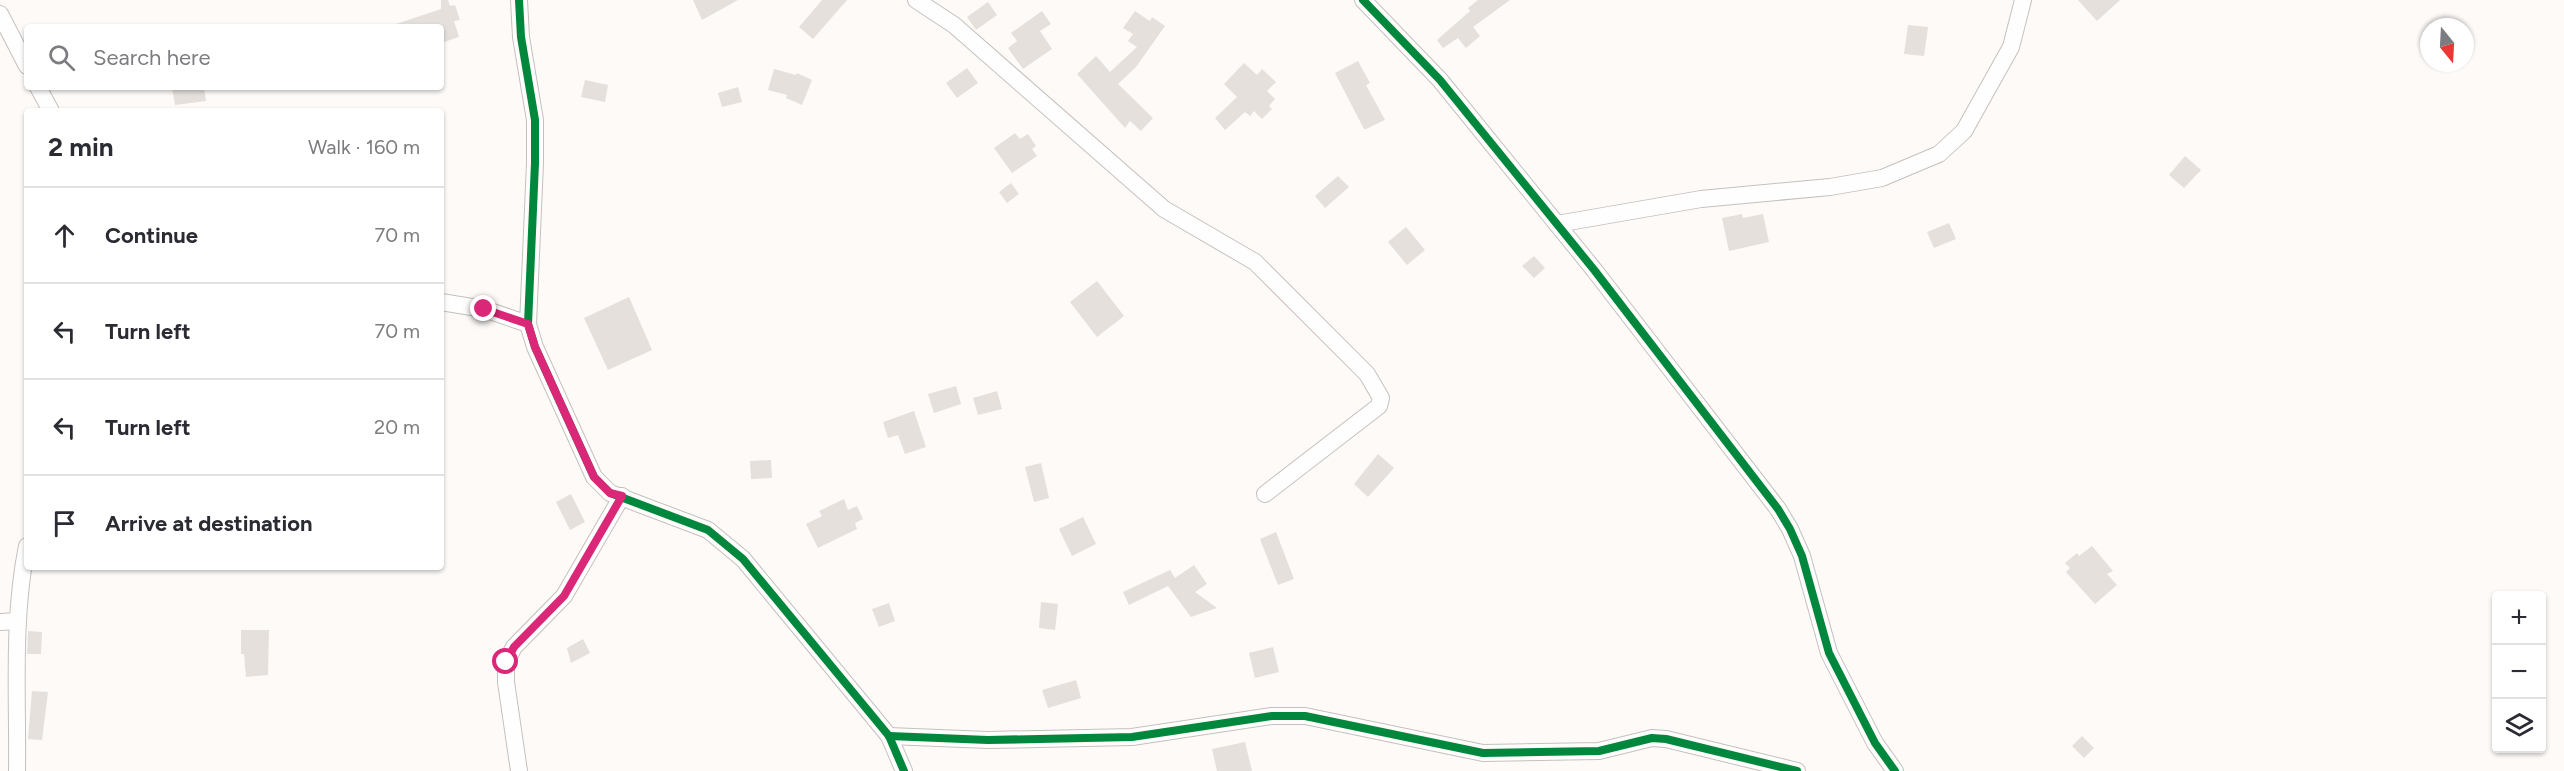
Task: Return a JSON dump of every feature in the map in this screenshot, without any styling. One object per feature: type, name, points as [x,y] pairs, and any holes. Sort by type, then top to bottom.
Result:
[{"type":"street","points":[[519,0],[520,37],[535,120],[528,324],[535,347],[594,477],[610,493],[708,530],[743,560],[889,736],[904,771]]},
{"type":"street","points":[[916,0],[954,25],[1164,208],[1255,262],[1367,374],[1381,398],[1379,406],[1265,494]]},
{"type":"street","points":[[1363,0],[1440,80],[1557,224],[1790,529],[1802,556],[1829,653],[1875,743],[1895,771]]},
{"type":"street","points":[[1557,224],[1701,199],[1830,187],[1882,177],[1939,154],[1964,131],[2011,47],[2023,0]]},
{"type":"street","points":[[0,14],[24,60]]},
{"type":"street","points":[[40,90],[49,108]]},
{"type":"street","points":[[444,302],[484,309],[528,324]]},
{"type":"street","points":[[519,771],[506,682],[506,662],[514,647],[564,596],[622,496]]},
{"type":"street","points":[[17,771],[18,621],[24,562]]},
{"type":"street","points":[[0,622],[18,621]]},
{"type":"street","points":[[889,736],[988,740],[1132,736],[1272,716],[1305,716],[1483,753],[1599,751],[1652,738],[1666,739],[1797,771]]},
{"type":"building","points":[[441,0],[448,0],[450,6],[455,5],[460,20],[454,21],[459,37],[444,42],[444,24],[396,24],[441,9]]},
{"type":"building","points":[[693,0],[738,0],[702,20]]},
{"type":"building","points":[[822,0],[847,0],[813,39],[799,27]]},
{"type":"building","points":[[1478,0],[1510,0],[1473,27],[1480,36],[1466,48],[1458,38],[1443,48],[1437,40],[1470,11],[1468,8]]},
{"type":"building","points":[[2078,0],[2120,0],[2097,21]]},
{"type":"building","points":[[988,2],[997,15],[976,30],[967,17]]},
{"type":"building","points":[[1042,11],[1051,24],[1040,31],[1052,49],[1023,69],[1008,48],[1017,41],[1011,33]]},
{"type":"building","points":[[1135,11],[1150,21],[1152,17],[1165,26],[1136,67],[1118,84],[1153,118],[1141,131],[1130,121],[1125,128],[1077,74],[1096,56],[1110,72],[1137,47],[1128,41],[1133,34],[1123,28]]},
{"type":"building","points":[[1908,25],[1928,27],[1924,56],[1904,54]]},
{"type":"building","points":[[1358,61],[1370,83],[1366,85],[1385,120],[1366,129],[1335,73]]},
{"type":"building","points":[[1244,63],[1257,75],[1262,69],[1276,82],[1267,91],[1275,99],[1269,106],[1272,109],[1262,119],[1254,111],[1250,116],[1245,112],[1225,130],[1215,118],[1237,97],[1224,84]]},
{"type":"building","points":[[967,68],[978,83],[957,98],[946,83]]},
{"type":"building","points":[[774,69],[796,75],[797,73],[812,80],[802,105],[786,98],[787,95],[768,90]]},
{"type":"building","points":[[585,80],[608,85],[605,102],[581,97]]},
{"type":"building","points":[[738,87],[742,102],[722,107],[718,93]]},
{"type":"building","points":[[172,90],[204,90],[206,101],[175,105]]},
{"type":"building","points":[[1015,133],[1020,139],[1028,134],[1036,146],[1032,149],[1037,156],[1012,173],[994,148]]},
{"type":"building","points":[[2185,156],[2201,170],[2184,188],[2169,175]]},
{"type":"building","points":[[1338,176],[1349,187],[1325,208],[1315,196]]},
{"type":"building","points":[[1011,183],[1019,194],[1007,203],[999,192]]},
{"type":"building","points":[[1742,214],[1743,218],[1763,214],[1769,242],[1729,251],[1722,218]]},
{"type":"building","points":[[1949,223],[1956,239],[1934,248],[1927,232]]},
{"type":"building","points":[[1406,227],[1425,250],[1407,265],[1388,242]]},
{"type":"building","points":[[1534,256],[1545,268],[1534,278],[1522,266]]},
{"type":"building","points":[[1097,281],[1124,316],[1097,337],[1070,302]]},
{"type":"building","points":[[629,297],[652,350],[608,370],[584,318]]},
{"type":"building","points":[[956,386],[961,404],[934,413],[928,394]]},
{"type":"building","points":[[997,391],[1002,409],[978,415],[973,398]]},
{"type":"building","points":[[914,411],[926,447],[905,454],[898,435],[888,438],[883,422]]},
{"type":"building","points":[[1378,454],[1394,468],[1368,497],[1354,484]]},
{"type":"building","points":[[771,460],[772,478],[751,479],[750,461]]},
{"type":"building","points":[[1041,463],[1049,498],[1034,502],[1025,467]]},
{"type":"building","points":[[571,494],[585,522],[570,530],[556,502]]},
{"type":"building","points":[[844,499],[848,510],[857,506],[863,519],[855,523],[857,529],[818,548],[806,524],[822,516],[819,511]]},
{"type":"building","points":[[1083,517],[1096,544],[1072,556],[1059,529]]},
{"type":"building","points":[[1276,532],[1294,579],[1278,585],[1260,539]]},
{"type":"building","points":[[2092,546],[2113,571],[2107,574],[2117,585],[2095,604],[2066,572],[2070,568],[2065,563],[2077,553],[2079,556]]},
{"type":"building","points":[[1194,565],[1207,584],[1195,592],[1217,608],[1191,617],[1168,586],[1129,605],[1123,592],[1170,570],[1175,578]]},
{"type":"building","points":[[1041,602],[1058,604],[1055,630],[1039,628]]},
{"type":"building","points":[[889,603],[895,621],[879,627],[872,609]]},
{"type":"building","points":[[241,630],[269,630],[268,675],[246,677],[244,654],[241,654]]},
{"type":"building","points":[[28,631],[42,632],[41,654],[27,654]]},
{"type":"building","points":[[583,639],[590,653],[571,663],[567,648]]},
{"type":"building","points":[[1273,647],[1279,672],[1255,678],[1249,653]]},
{"type":"building","points":[[1076,680],[1081,698],[1048,708],[1042,690]]},
{"type":"building","points":[[32,691],[48,692],[42,740],[28,739]]},
{"type":"building","points":[[2082,736],[2094,748],[2084,758],[2072,746]]},
{"type":"building","points":[[1245,742],[1252,771],[1217,771],[1212,749]]},
{"type":"cycle path","points":[[519,0],[521,37],[535,120],[528,324],[535,347],[594,477],[610,493],[708,530],[743,559],[889,736],[904,771]]},
{"type":"cycle path","points":[[1363,0],[1440,80],[1595,271],[1778,509],[1802,556],[1829,653],[1875,743],[1895,771]]},
{"type":"cycle path","points":[[889,736],[988,740],[1132,737],[1272,716],[1305,716],[1483,753],[1599,751],[1652,738],[1666,739],[1797,771]]},
{"type":"route","points":[[484,309],[528,324],[535,347],[594,477],[610,493],[622,496],[564,596],[514,647],[506,662]]}]
